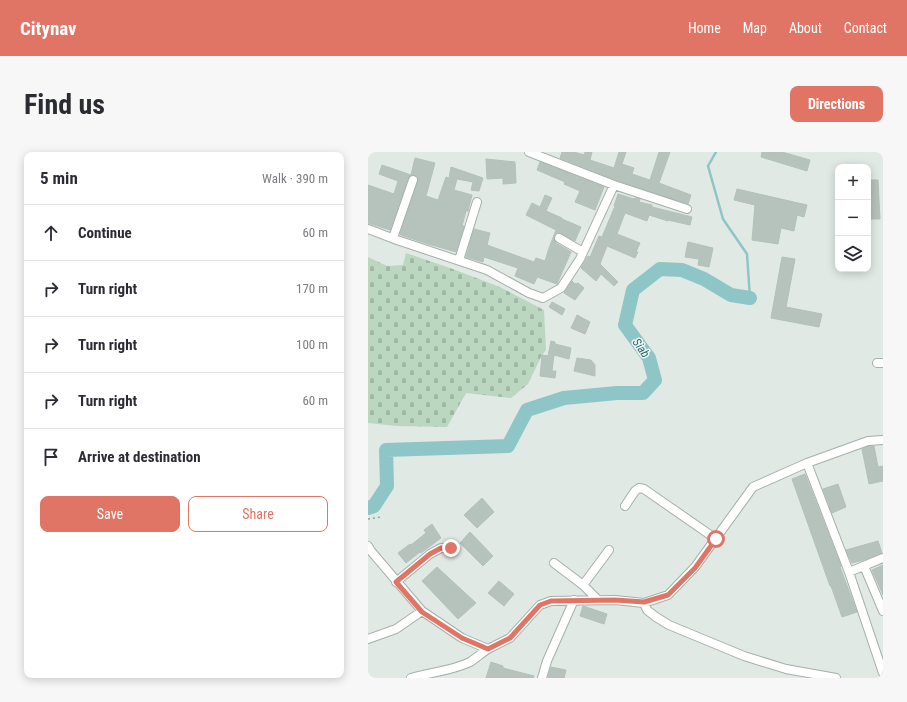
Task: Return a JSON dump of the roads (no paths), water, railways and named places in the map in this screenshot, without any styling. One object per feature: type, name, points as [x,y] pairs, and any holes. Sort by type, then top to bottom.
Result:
[{"type":"street","points":[[529,152],[614,185],[687,209]]},
{"type":"street","points":[[393,238],[413,180]]},
{"type":"street","points":[[368,229],[487,270],[529,293],[543,298],[561,288],[580,259],[614,185]]},
{"type":"street","points":[[459,260],[477,202]]},
{"type":"street","points":[[559,238],[584,252]]},
{"type":"street","points":[[411,678],[454,668],[470,662],[488,649],[510,638],[540,605],[551,601],[615,600],[644,602],[668,595],[695,568],[753,487],[807,462],[868,441],[883,440]]},
{"type":"street","points":[[807,462],[848,572],[883,673]]},
{"type":"street","points":[[625,506],[639,488],[644,489],[716,539]]},
{"type":"street","points":[[396,582],[430,554],[441,548],[451,548]]},
{"type":"street","points":[[369,550],[422,612],[462,638],[488,649]]},
{"type":"street","points":[[583,585],[609,550]]},
{"type":"street","points":[[848,572],[883,558]]},
{"type":"street","points":[[554,563],[583,585],[598,600]]},
{"type":"street","points":[[864,566],[883,611]]},
{"type":"street","points":[[542,678],[547,661],[574,600]]},
{"type":"street","points":[[644,602],[647,610],[669,625],[744,656],[786,669],[836,678]]},
{"type":"street","points":[[368,639],[396,629],[422,612]]},
{"type":"waterway","name":"Siab","points":[[716,152],[708,166],[723,219],[747,254],[750,298]]},
{"type":"waterway","name":"Siab","points":[[368,508],[374,506],[387,486],[386,450],[508,446],[527,410],[564,398],[617,393],[643,393],[655,380],[649,358],[625,325],[633,290],[660,269],[682,270],[704,279],[731,295],[750,298]]}]
